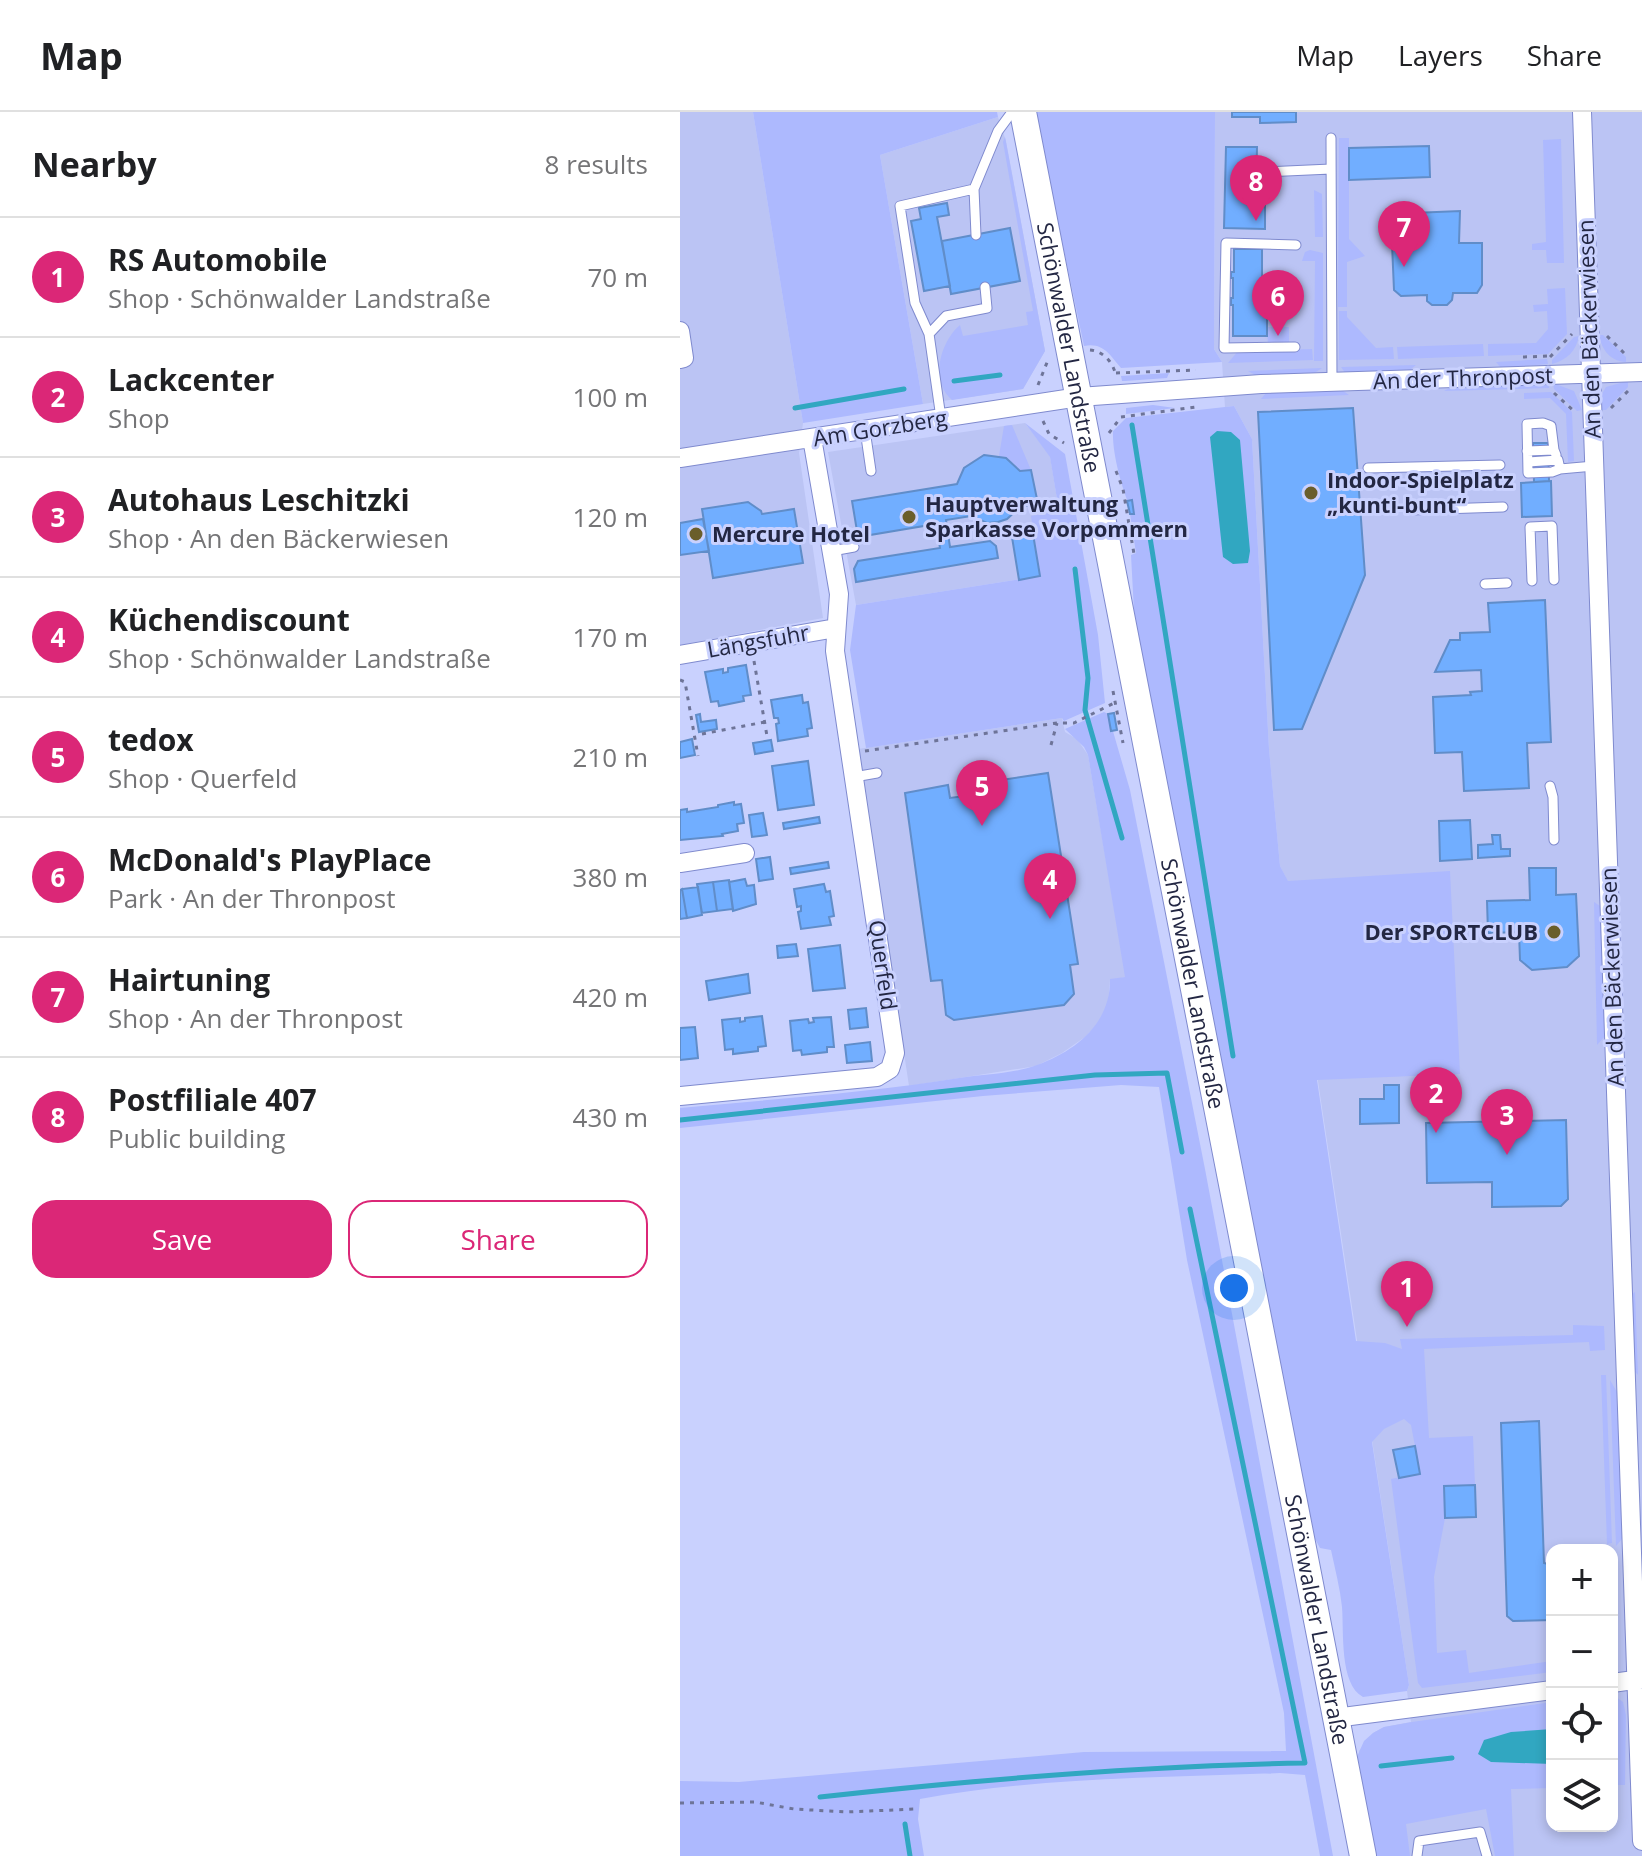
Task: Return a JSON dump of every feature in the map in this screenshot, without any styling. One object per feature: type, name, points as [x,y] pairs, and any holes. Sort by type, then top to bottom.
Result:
[{"type":"main road","name":"Schönwalder Landstraße","points":[[1023,112],[1363,1856]]},
{"type":"street","name":"An den Bäckerwiesen","points":[[1582,112],[1589,374],[1639,1679],[1642,1841]]},
{"type":"street","points":[[680,331],[684,358],[680,359]]},
{"type":"street","name":"An der Thronpost","points":[[1079,397],[1261,384],[1636,372]]},
{"type":"street","name":"Am Gorzberg","points":[[680,458],[1079,397]]},
{"type":"street","name":"Querfeld","points":[[680,1096],[877,1077],[890,1069],[895,1053],[835,651],[839,594],[812,438]]},
{"type":"street","name":"Längsfuhr","points":[[680,655],[836,628]]},
{"type":"street","points":[[680,863],[745,853]]},
{"type":"street","points":[[1618,1682],[1639,1679]]},
{"type":"street","points":[[1335,1718],[1546,1691]]},
{"type":"lane","points":[[976,235],[974,189],[998,131],[1012,112]]},
{"type":"lane","points":[[1331,138],[1332,382]]},
{"type":"lane","points":[[1264,172],[1331,169]]},
{"type":"lane","points":[[941,418],[929,334],[915,303],[900,206],[974,189]]},
{"type":"lane","points":[[1295,347],[1224,348],[1226,243],[1296,245]]},
{"type":"lane","points":[[929,334],[946,316],[987,308],[985,287]]},
{"type":"lane","points":[[1527,424],[1551,426],[1558,459],[1552,472],[1528,473],[1528,456],[1527,424]]},
{"type":"lane","points":[[865,430],[871,471]]},
{"type":"lane","points":[[1528,456],[1594,466]]},
{"type":"lane","points":[[1368,468],[1500,465]]},
{"type":"lane","points":[[1411,510],[1503,507]]},
{"type":"lane","points":[[1532,581],[1530,527],[1552,526],[1554,580]]},
{"type":"lane","points":[[832,551],[854,547]]},
{"type":"lane","points":[[1485,584],[1507,583]]},
{"type":"lane","points":[[854,777],[877,773]]},
{"type":"lane","points":[[1550,786],[1554,840]]},
{"type":"lane","points":[[1417,1856],[1419,1841],[1480,1832],[1487,1856]]},
{"type":"path","points":[[1085,350],[1099,351],[1108,358],[1116,373]]},
{"type":"path","points":[[1038,388],[1038,380],[1050,356]]},
{"type":"path","points":[[1552,390],[1577,414],[1607,412],[1630,389],[1636,372]]},
{"type":"path","points":[[1108,440],[1109,432],[1121,417],[1202,407]]},
{"type":"path","points":[[1114,464],[1123,489],[1134,554]]},
{"type":"path","points":[[751,643],[767,736]]},
{"type":"path","points":[[680,680],[685,682],[698,756]]},
{"type":"path","points":[[863,752],[1074,723],[1114,703]]},
{"type":"path","points":[[702,734],[765,722]]},
{"type":"path","points":[[1051,745],[1057,723]]},
{"type":"path","points":[[680,1803],[755,1802],[794,1809],[846,1812],[916,1809]]},
{"type":"shaded area","points":[[680,112],[753,112],[803,423],[799,453],[823,618],[680,645]]},
{"type":"shaded area","points":[[753,112],[997,112],[998,117],[880,155],[923,404],[803,423]]},
{"type":"shaded area","points":[[1035,112],[1215,112],[1214,349],[1222,362],[1121,368],[1101,348],[1084,346]]},
{"type":"shaded area","points":[[1215,112],[1642,112],[1642,1856],[1372,1856],[1359,1751],[1373,1733],[1384,1727],[1411,1722],[1409,1685],[1288,882],[1280,866],[1269,749],[1252,439],[1234,406],[1225,407],[1222,362],[1214,349]]},
{"type":"shaded area","points":[[998,117],[1006,141],[1045,351],[1023,389],[923,404],[880,155]]},
{"type":"shaded area","points":[[1005,137],[1045,351],[1023,389],[952,400],[945,392],[939,372],[943,350],[953,332],[960,325],[963,336],[1028,325],[1026,312],[1033,311],[1003,142]]},
{"type":"shaded area","points":[[1339,138],[1349,138],[1349,239],[1365,256],[1347,262],[1347,307],[1338,307]]},
{"type":"shaded area","points":[[1561,139],[1564,263],[1547,263],[1546,250],[1532,250],[1532,244],[1546,242],[1543,140]]},
{"type":"shaded area","points":[[1314,190],[1322,194],[1323,237],[1315,237]]},
{"type":"shaded area","points":[[1305,252],[1323,253],[1323,361],[1314,361],[1315,261],[1302,261]]},
{"type":"shaded area","points":[[1565,288],[1567,334],[1548,354],[1488,356],[1488,344],[1536,343],[1548,329],[1547,311],[1534,312],[1533,305],[1548,304],[1547,289]]},
{"type":"shaded area","points":[[1339,311],[1347,311],[1347,317],[1376,348],[1393,347],[1394,359],[1339,360]]},
{"type":"shaded area","points":[[1267,327],[1289,327],[1289,345],[1268,345]]},
{"type":"shaded area","points":[[1599,335],[1603,335],[1626,357],[1626,362],[1608,354]]},
{"type":"shaded area","points":[[1579,336],[1570,354],[1552,364],[1552,360],[1574,337]]},
{"type":"shaded area","points":[[1483,344],[1484,356],[1398,359],[1397,347]]},
{"type":"shaded area","points":[[1312,349],[1313,360],[1228,363],[1238,351]]},
{"type":"shaded area","points":[[1547,359],[1548,364],[1501,368],[1496,362]]},
{"type":"shaded area","points":[[1416,365],[1410,370],[1346,374],[1341,367]]},
{"type":"shaded area","points":[[1322,368],[1313,374],[1255,375],[1248,371]]},
{"type":"shaded area","points":[[1169,373],[1167,378],[1125,381],[1121,376]]},
{"type":"shaded area","points":[[1628,381],[1628,387],[1606,410],[1599,410],[1599,399],[1606,387]]},
{"type":"shaded area","points":[[1548,383],[1549,388],[1444,391],[1451,387]]},
{"type":"shaded area","points":[[1553,383],[1574,391],[1582,410],[1577,411],[1554,389]]},
{"type":"shaded area","points":[[1342,390],[1349,395],[1261,399],[1266,393]]},
{"type":"shaded area","points":[[1551,392],[1572,412],[1574,461],[1568,462],[1566,414],[1550,398],[1524,399],[1524,393]]},
{"type":"shaded area","points":[[1153,405],[1175,408],[1126,414],[1126,408]]},
{"type":"shaded area","points":[[1234,406],[1252,439],[1269,749],[1280,866],[1288,881],[1450,871],[1460,1074],[1317,1080],[1356,1341],[1385,1343],[1402,1349],[1400,1339],[1573,1335],[1573,1325],[1604,1326],[1605,1350],[1590,1351],[1589,1342],[1424,1349],[1429,1438],[1473,1436],[1475,1485],[1444,1486],[1445,1518],[1434,1577],[1437,1653],[1466,1650],[1469,1673],[1546,1662],[1546,1673],[1422,1688],[1418,1683],[1391,1479],[1420,1473],[1411,1425],[1404,1419],[1384,1429],[1372,1442],[1409,1685],[1407,1691],[1363,1697],[1350,1681],[1343,1643],[1341,1600],[1331,1550],[1320,1548],[1309,1528],[1153,733],[1134,611],[1131,555],[1136,553],[1130,514],[1133,514],[1119,473],[1113,441],[1113,431],[1126,418]]},
{"type":"shaded area","points":[[1025,423],[1050,456],[1059,511],[1032,528],[1040,576],[856,605],[828,452]]},
{"type":"shaded area","points":[[1025,423],[1065,454],[1098,635],[1105,703],[1064,721],[1062,718],[866,748],[850,650],[856,605],[1040,576],[1031,516],[1059,511],[1050,457]]},
{"type":"shaded area","points":[[1012,425],[1031,470],[1020,471],[999,456],[1004,426]]},
{"type":"shaded area","points":[[1217,431],[1231,432],[1240,440],[1250,551],[1248,563],[1233,564],[1223,557],[1210,437]]},
{"type":"shaded area","points":[[1104,712],[1108,714],[1130,790],[1205,1169],[1333,1856],[1320,1856],[1305,1775],[1280,1773],[1054,1782],[920,1799],[918,1819],[924,1856],[680,1856],[680,1781],[739,1782],[1084,1752],[1286,1751],[1284,1713],[1187,1260],[1159,1087],[1121,1085],[983,1096],[680,1128],[680,1108],[855,1092],[1018,1070],[1051,1059],[1078,1043],[1098,1022],[1109,995],[1110,979],[1125,977],[1088,755],[1065,729]]},
{"type":"shaded area","points":[[1062,718],[1065,732],[1077,739],[1088,755],[1126,977],[1110,980],[1108,1007],[1100,1022],[1062,1053],[1036,1066],[909,1086],[858,749]]},
{"type":"shaded area","points":[[1594,902],[1600,906],[1605,1036],[1597,1045]]},
{"type":"shaded area","points":[[1635,1292],[1638,1375],[1630,1366],[1628,1297]]},
{"type":"shaded area","points":[[1601,1375],[1606,1375],[1612,1543],[1607,1544]]},
{"type":"shaded area","points":[[1610,1380],[1617,1392],[1622,1539],[1616,1544]]},
{"type":"shaded area","points":[[1618,1698],[1623,1702],[1626,1715],[1625,1785],[1618,1785]]},
{"type":"shaded area","points":[[1546,1703],[1546,1788],[1511,1789],[1514,1856],[1495,1856],[1486,1809],[1406,1824],[1410,1856],[1372,1856],[1356,1759],[1364,1741],[1373,1733],[1384,1727]]},
{"type":"shaded area","points":[[1546,1729],[1546,1764],[1491,1762],[1478,1754],[1484,1740],[1511,1732]]},
{"type":"building","points":[[1232,112],[1296,112],[1296,122],[1260,123],[1260,117],[1232,117]]},
{"type":"building","points":[[1429,146],[1430,177],[1349,180],[1349,148]]},
{"type":"building","points":[[1226,147],[1257,147],[1256,190],[1265,190],[1265,229],[1224,228]]},
{"type":"building","points":[[947,203],[949,215],[937,217],[950,286],[924,291],[911,221],[921,219],[919,208]]},
{"type":"building","points":[[1460,211],[1459,243],[1482,243],[1482,285],[1477,293],[1453,293],[1447,305],[1432,305],[1427,301],[1427,295],[1401,296],[1394,290],[1392,244],[1414,244],[1413,213]]},
{"type":"building","points":[[1010,228],[1020,281],[951,294],[942,241]]},
{"type":"building","points":[[1234,249],[1262,249],[1262,312],[1267,312],[1267,336],[1233,336],[1231,272],[1234,272]]},
{"type":"building","name":"Indoor-Spielplatz „kunti-bunt“","points":[[1353,408],[1365,575],[1302,729],[1274,730],[1258,412]]},
{"type":"building","points":[[1533,443],[1548,443],[1549,481],[1534,482]]},
{"type":"building","name":"Hauptverwaltung Sparkasse Vorpommern","points":[[984,455],[1006,458],[1020,471],[1031,470],[1038,504],[1020,507],[1007,519],[998,522],[987,523],[971,516],[946,520],[950,547],[990,541],[996,546],[998,558],[856,582],[854,569],[858,561],[940,548],[936,524],[858,537],[852,501],[957,484],[964,468]]},
{"type":"building","points":[[1551,481],[1552,516],[1522,517],[1521,483]]},
{"type":"building","points":[[1132,500],[1134,514],[1130,514],[1127,501]]},
{"type":"building","points":[[748,502],[762,514],[794,509],[803,563],[713,578],[702,509]]},
{"type":"building","points":[[703,519],[709,551],[680,555],[680,523]]},
{"type":"building","points":[[1032,528],[1040,576],[1019,580],[1011,531]]},
{"type":"building","points":[[1545,600],[1551,742],[1527,743],[1529,788],[1464,791],[1462,752],[1435,753],[1433,697],[1471,695],[1470,692],[1482,691],[1481,670],[1435,672],[1450,640],[1460,640],[1460,633],[1490,632],[1488,603]]},
{"type":"building","points":[[746,665],[751,695],[743,696],[744,701],[719,706],[718,701],[711,702],[705,672],[723,669],[723,673],[728,672],[728,668]]},
{"type":"building","points":[[802,695],[803,703],[808,702],[812,728],[807,729],[808,736],[778,741],[776,724],[779,723],[778,718],[774,718],[771,700]]},
{"type":"building","points":[[1114,713],[1117,730],[1111,731],[1108,714]]},
{"type":"building","points":[[700,714],[701,722],[716,720],[717,729],[699,732],[696,715]]},
{"type":"building","points":[[692,739],[695,755],[680,758],[680,742]]},
{"type":"building","points":[[771,740],[773,751],[755,754],[753,743]]},
{"type":"building","points":[[808,761],[814,805],[778,810],[772,766]]},
{"type":"building","points":[[1048,773],[1078,964],[1070,965],[1074,994],[1064,1005],[954,1020],[946,1015],[942,980],[931,981],[905,793],[948,785],[950,798],[1003,791],[1001,780]]},
{"type":"building","points":[[734,802],[734,805],[741,804],[744,823],[737,824],[738,831],[723,836],[680,840],[680,810],[687,809],[687,812]]},
{"type":"building","points":[[763,813],[767,835],[752,837],[749,815]]},
{"type":"building","points":[[819,817],[820,823],[784,829],[783,823]]},
{"type":"building","points":[[1470,820],[1472,859],[1440,861],[1439,821]]},
{"type":"building","points":[[1492,835],[1500,835],[1501,849],[1510,849],[1510,856],[1478,858],[1478,845],[1493,844]]},
{"type":"building","points":[[770,857],[773,879],[759,881],[756,859]]},
{"type":"building","points":[[828,862],[829,868],[791,874],[790,868]]},
{"type":"building","points":[[1529,868],[1556,868],[1556,895],[1576,894],[1579,956],[1567,967],[1532,970],[1520,960],[1519,932],[1488,933],[1487,901],[1530,900]]},
{"type":"building","points":[[745,879],[747,886],[754,885],[756,904],[733,911],[729,882]]},
{"type":"building","points":[[729,880],[733,909],[717,911],[713,882]]},
{"type":"building","points":[[713,882],[717,911],[702,913],[697,884]]},
{"type":"building","points":[[824,884],[826,892],[830,891],[834,916],[829,917],[831,925],[801,929],[798,912],[801,906],[797,907],[794,889]]},
{"type":"building","points":[[698,887],[702,915],[687,918],[682,889]]},
{"type":"building","points":[[680,890],[687,918],[680,919]]},
{"type":"building","points":[[796,944],[798,956],[778,958],[777,946]]},
{"type":"building","points":[[840,945],[845,988],[813,991],[808,949]]},
{"type":"building","points":[[748,974],[750,993],[709,1000],[706,981]]},
{"type":"building","points":[[866,1008],[868,1027],[850,1029],[848,1010]]},
{"type":"building","points":[[762,1016],[766,1046],[758,1047],[758,1051],[733,1054],[733,1049],[725,1050],[722,1020],[740,1018],[740,1022],[745,1018]]},
{"type":"building","points":[[831,1017],[834,1047],[827,1047],[827,1052],[802,1055],[801,1050],[793,1051],[790,1021],[808,1019],[809,1023],[814,1022],[813,1018]]},
{"type":"building","points":[[695,1027],[698,1058],[680,1060],[680,1028]]},
{"type":"building","points":[[870,1042],[872,1061],[847,1063],[845,1045]]},
{"type":"building","points":[[1384,1085],[1399,1085],[1399,1123],[1360,1124],[1360,1099],[1384,1099]]},
{"type":"building","points":[[1566,1120],[1568,1199],[1561,1206],[1492,1207],[1492,1182],[1427,1183],[1426,1123]]},
{"type":"building","points":[[1539,1421],[1546,1620],[1513,1621],[1507,1616],[1501,1423]]},
{"type":"building","points":[[1415,1446],[1420,1474],[1399,1478],[1393,1450]]},
{"type":"building","points":[[1475,1485],[1476,1517],[1445,1518],[1444,1486]]},
{"type":"waterway","points":[[954,381],[1000,375]]},
{"type":"waterway","points":[[795,408],[904,389]]},
{"type":"waterway","points":[[1132,425],[1233,1056]]},
{"type":"waterway","points":[[1075,569],[1088,678],[1085,710],[1122,838]]},
{"type":"waterway","points":[[680,1120],[1095,1075],[1167,1073],[1182,1152]]},
{"type":"waterway","points":[[820,1797],[1062,1774],[1305,1763],[1190,1209]]},
{"type":"waterway","points":[[1381,1766],[1452,1758]]},
{"type":"waterway","points":[[905,1824],[910,1856]]},
{"type":"place","name":"Postfiliale 407","points":[[1256,221]]},
{"type":"place","name":"Hairtuning","points":[[1404,267]]},
{"type":"place","name":"McDonald's PlayPlace","points":[[1278,336]]},
{"type":"place","name":"Indoor-Spielplatz „kunti-bunt“","points":[[1311,493]]},
{"type":"place","name":"Hauptverwaltung Sparkasse Vorpommern","points":[[909,517]]},
{"type":"place","name":"Mercure Hotel","points":[[696,534]]},
{"type":"place","name":"tedox","points":[[982,826]]},
{"type":"place","name":"Küchendiscount","points":[[1050,919]]},
{"type":"place","name":"Der SPORTCLUB","points":[[1554,932]]},
{"type":"place","name":"Lackcenter","points":[[1436,1133]]},
{"type":"place","name":"Autohaus Leschitzki","points":[[1507,1155]]},
{"type":"place","name":"RS Automobile","points":[[1407,1327]]}]
